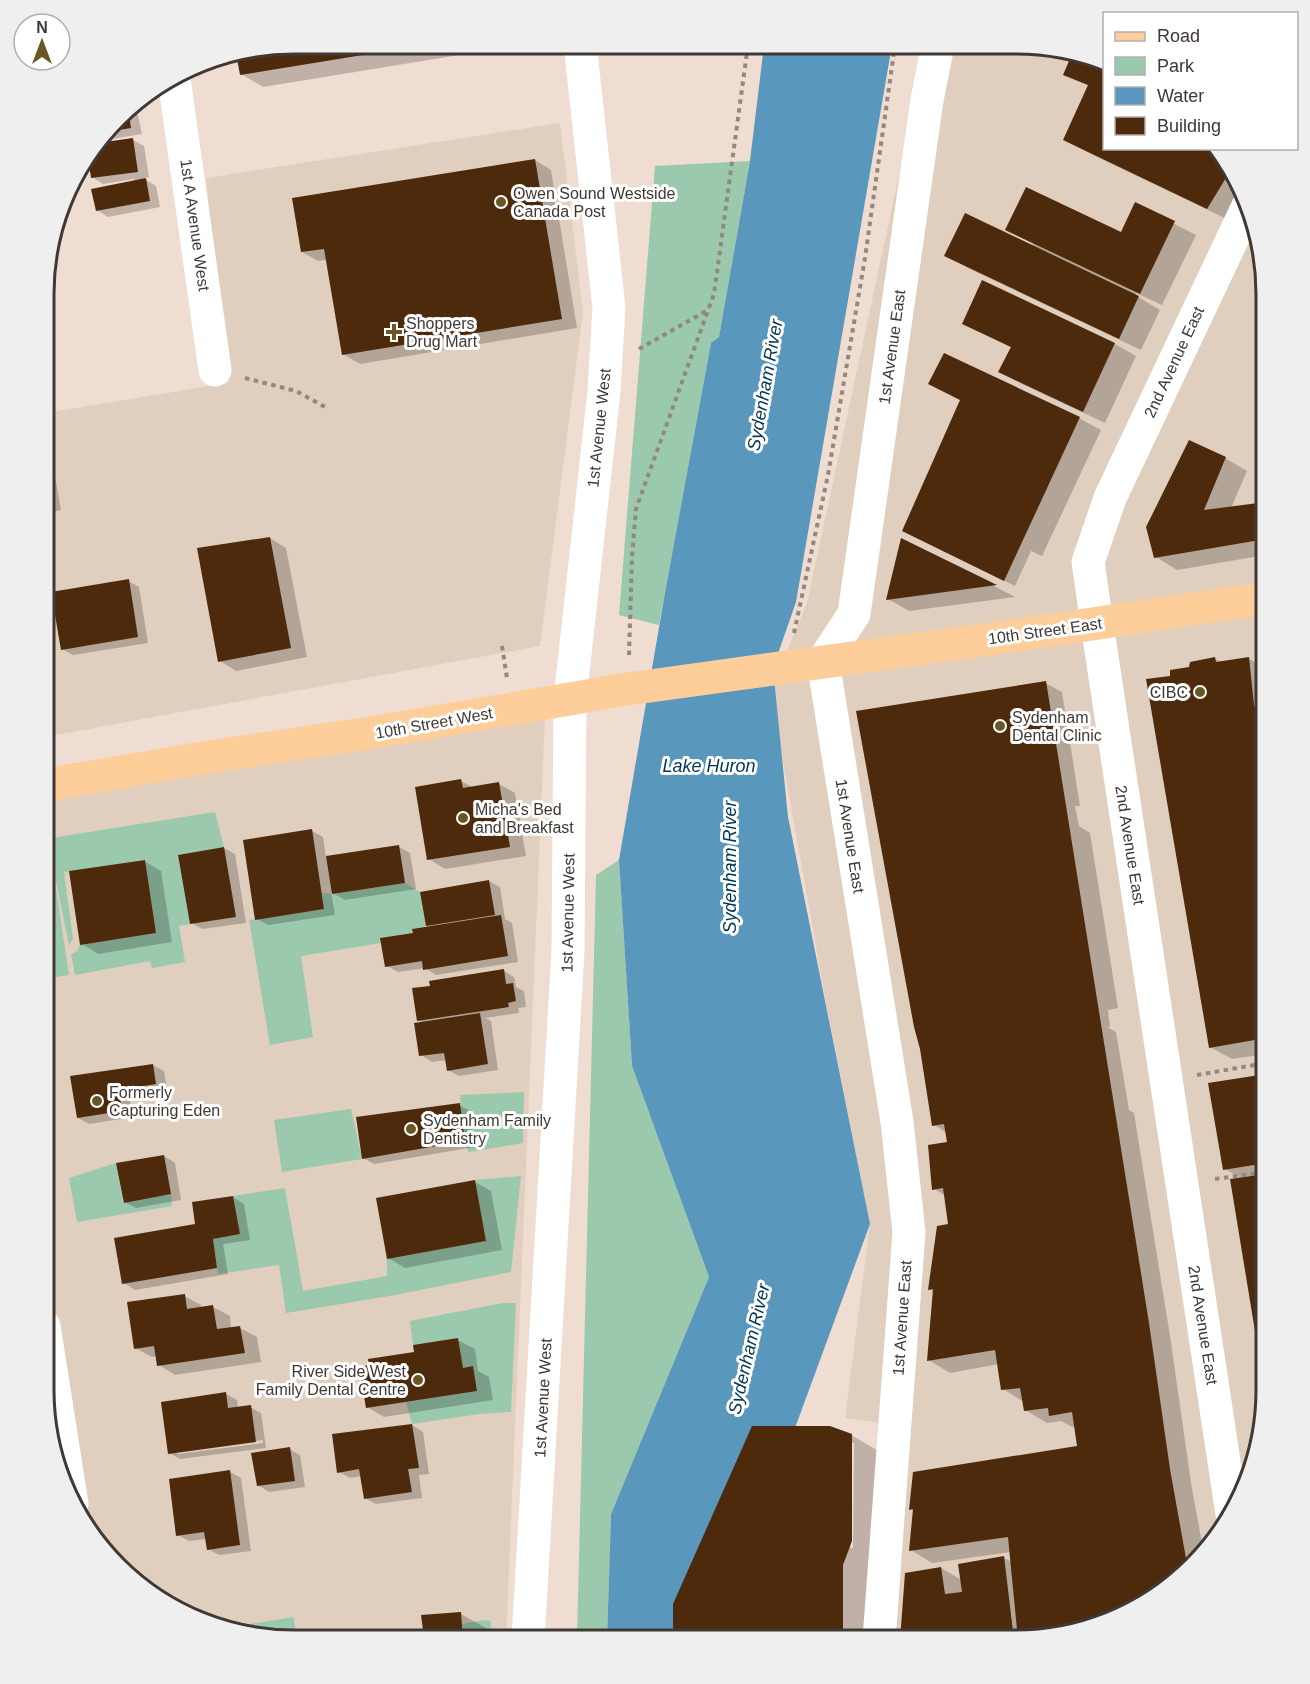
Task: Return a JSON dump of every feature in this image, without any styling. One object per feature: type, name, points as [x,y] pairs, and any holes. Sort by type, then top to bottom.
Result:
[{"type":"main road","name":"10th Street East","points":[[823,661],[1097,624],[1256,600]]},
{"type":"main road","name":"10th Street West","points":[[54,783],[214,756],[382,732],[628,689],[823,661]]},
{"type":"street","name":"1st Avenue West","points":[[529,1630],[568,950],[570,699],[606,368],[609,308],[581,54]]},
{"type":"street","name":"1st Avenue East","points":[[880,1630],[909,1232],[897,1122],[823,661],[854,614],[927,100],[936,54]]},
{"type":"street","name":"1st A Avenue West","points":[[175,86],[215,370]]},
{"type":"street","name":"2nd Avenue East","points":[[1230,1499],[1088,562],[1110,498],[1243,217]]},
{"type":"street","points":[[54,1390],[65,1462]]},
{"type":"path","points":[[628,689],[632,557],[636,509],[714,294],[747,54]]},
{"type":"path","points":[[780,667],[828,475],[865,258],[894,54]]},
{"type":"path","points":[[606,368],[709,310]]},
{"type":"path","points":[[215,370],[296,391],[327,408]]},
{"type":"path","points":[[1192,1076],[1256,1065]]},
{"type":"path","points":[[1181,1184],[1256,1173]]},
{"type":"shaded area","points":[[925,54],[1047,56],[1078,62],[1103,70],[1103,150],[1207,150],[1224,174],[1238,202],[1248,232],[1254,263],[1256,294],[1256,1390],[1254,1421],[1248,1452],[1238,1482],[1224,1510],[1206,1536],[1186,1560],[1136,1598],[1108,1612],[1078,1622],[1047,1628],[1016,1630],[893,1630],[903,1426],[845,1418],[870,1224],[825,997],[781,750],[774,682],[807,603]]},
{"type":"shaded area","points":[[560,123],[583,312],[540,646],[54,735],[54,412],[228,383],[206,178]]},
{"type":"shaded area","points":[[545,716],[506,1630],[294,1630],[263,1628],[232,1622],[202,1612],[174,1598],[148,1580],[124,1560],[86,1510],[72,1482],[62,1452],[56,1421],[54,1390],[54,796]]},
{"type":"green space","points":[[750,161],[719,337],[711,343],[659,625],[619,615],[655,166]]},
{"type":"green space","points":[[215,812],[224,847],[178,855],[190,924],[179,926],[185,962],[152,968],[150,961],[75,975],[71,954],[77,951],[80,945],[156,933],[145,860],[64,872],[73,939],[69,945],[54,872],[54,838]]},
{"type":"green space","points":[[619,860],[632,1066],[709,1277],[611,1514],[607,1630],[577,1630],[596,875]]},
{"type":"green space","points":[[54,875],[69,975],[54,977]]},
{"type":"green space","points":[[405,883],[420,892],[426,926],[413,929],[413,933],[380,938],[381,943],[301,956],[313,1037],[270,1045],[249,920],[324,909],[322,893],[332,894]]},
{"type":"green space","points":[[524,1092],[523,1143],[469,1152],[465,1144],[460,1095]]},
{"type":"green space","points":[[351,1109],[362,1159],[282,1172],[274,1120]]},
{"type":"green space","points":[[116,1163],[124,1203],[171,1194],[172,1206],[77,1222],[69,1178]]},
{"type":"green space","points":[[521,1176],[511,1272],[395,1295],[286,1313],[279,1265],[218,1274],[213,1239],[240,1234],[233,1196],[285,1188],[303,1291],[387,1276],[387,1259],[486,1241],[475,1180]]},
{"type":"green space","points":[[503,1303],[516,1303],[511,1412],[479,1414],[412,1424],[406,1402],[477,1391],[473,1366],[463,1368],[458,1338],[413,1345],[410,1321]]},
{"type":"green space","points":[[293,1617],[296,1630],[263,1628],[246,1625]]},
{"type":"green space","points":[[483,1620],[491,1621],[491,1630],[462,1630],[462,1624]]},
{"type":"water","points":[[763,54],[890,54],[796,602],[773,668],[788,817],[870,1224],[721,1630],[607,1630],[611,1514],[709,1277],[632,1066],[619,860],[711,343],[719,337],[750,161]]},
{"type":"building","points":[[369,54],[240,75],[237,61],[263,56]]},
{"type":"building","points":[[1069,60],[1103,70],[1103,150],[1207,150],[1226,178],[1207,209],[1063,140],[1088,85],[1063,75]]},
{"type":"building","points":[[130,119],[131,128],[119,130]]},
{"type":"building","points":[[133,138],[138,172],[91,178],[90,169],[110,141]]},
{"type":"building","points":[[535,159],[562,319],[342,355],[324,249],[301,252],[292,198]]},
{"type":"building","points":[[146,178],[150,201],[96,211],[91,189]]},
{"type":"building","points":[[1026,187],[1121,232],[1135,202],[1175,221],[1140,294],[1005,230]]},
{"type":"building","points":[[965,213],[1139,296],[1119,339],[944,256]]},
{"type":"building","points":[[982,280],[1115,343],[1083,412],[998,372],[1011,347],[962,324]]},
{"type":"building","points":[[944,353],[1080,417],[1004,581],[902,531],[960,400],[928,384]]},
{"type":"building","points":[[1189,440],[1226,457],[1204,510],[1256,503],[1256,541],[1154,558],[1146,527]]},
{"type":"building","points":[[270,537],[291,648],[218,662],[197,548]]},
{"type":"building","points":[[901,538],[997,585],[886,600]]},
{"type":"building","points":[[129,579],[138,637],[61,650],[54,609],[54,592]]},
{"type":"building","points":[[1215,657],[1216,662],[1249,657],[1256,711],[1256,1040],[1209,1048],[1146,679],[1170,676],[1170,670],[1189,667],[1190,662]]},
{"type":"building","points":[[1046,681],[1186,1560],[1136,1598],[1108,1612],[1078,1622],[1047,1628],[1017,1630],[1008,1537],[909,1551],[913,1509],[909,1510],[913,1472],[1077,1446],[1072,1412],[1049,1416],[1048,1408],[1024,1411],[1020,1388],[1001,1390],[995,1350],[927,1361],[933,1289],[928,1290],[937,1226],[948,1224],[943,1188],[932,1190],[928,1145],[947,1142],[944,1124],[932,1126],[920,1049],[914,1027],[856,711]]},
{"type":"building","name":"Micha's Bed and Breakfast","points":[[461,779],[463,788],[499,782],[510,847],[427,860],[415,787]]},
{"type":"building","points":[[312,829],[324,909],[255,920],[243,840]]},
{"type":"building","points":[[399,845],[405,883],[332,894],[326,856]]},
{"type":"building","points":[[224,847],[236,917],[190,924],[178,855]]},
{"type":"building","points":[[145,860],[156,933],[80,945],[69,871]]},
{"type":"building","points":[[489,880],[495,915],[426,926],[420,892]]},
{"type":"building","points":[[501,915],[508,956],[423,970],[422,961],[385,967],[380,938],[413,933],[412,929]]},
{"type":"building","points":[[504,969],[506,984],[513,983],[516,1001],[508,1003],[509,1007],[417,1021],[412,988],[430,986],[429,981]]},
{"type":"building","points":[[480,1013],[488,1064],[447,1071],[444,1053],[419,1056],[414,1023]]},
{"type":"building","name":"Formerly Capturing Eden","points":[[153,1064],[156,1084],[119,1090],[122,1111],[77,1118],[70,1076]]},
{"type":"building","points":[[1256,1076],[1256,1165],[1223,1170],[1208,1083]]},
{"type":"building","name":"Sydenham Family Dentistry","points":[[460,1103],[465,1141],[362,1159],[356,1117]]},
{"type":"building","points":[[164,1155],[171,1194],[124,1203],[116,1163]]},
{"type":"building","points":[[1256,1175],[1256,1337],[1230,1179]]},
{"type":"building","points":[[475,1180],[486,1241],[387,1259],[376,1198]]},
{"type":"building","points":[[233,1196],[240,1234],[213,1239],[217,1268],[122,1284],[114,1238],[195,1224],[192,1202]]},
{"type":"building","points":[[185,1294],[187,1309],[213,1305],[217,1329],[240,1326],[245,1353],[157,1366],[154,1346],[134,1349],[127,1302]]},
{"type":"building","name":"River Side West Family Dental Centre","points":[[458,1338],[463,1368],[473,1366],[477,1391],[366,1408],[359,1367],[369,1365],[368,1359],[414,1352],[413,1345]]},
{"type":"building","points":[[226,1392],[228,1408],[251,1405],[256,1442],[168,1454],[161,1402]]},
{"type":"building","points":[[412,1424],[419,1468],[408,1469],[412,1492],[364,1499],[359,1469],[337,1473],[332,1434]]},
{"type":"building","points":[[752,1426],[830,1426],[852,1434],[852,1541],[843,1565],[843,1630],[673,1630],[673,1604]]},
{"type":"building","points":[[290,1447],[295,1481],[257,1486],[251,1453]]},
{"type":"building","points":[[230,1470],[240,1545],[207,1550],[204,1532],[176,1536],[169,1479]]},
{"type":"building","points":[[1004,1556],[1013,1630],[901,1630],[905,1573],[941,1567],[945,1594],[962,1592],[958,1564]]},
{"type":"building","points":[[461,1612],[462,1630],[423,1630],[421,1615]]},
{"type":"place","name":"Owen Sound Westside Canada Post","points":[[501,202]]},
{"type":"place","name":"Shoppers Drug Mart","points":[[394,332]]},
{"type":"place","name":"CIBC","points":[[1200,692]]},
{"type":"place","name":"Sydenham Dental Clinic","points":[[1000,726]]},
{"type":"place","name":"Micha's Bed and Breakfast","points":[[463,818]]},
{"type":"place","name":"Formerly Capturing Eden","points":[[97,1101]]},
{"type":"place","name":"Sydenham Family Dentistry","points":[[411,1129]]},
{"type":"place","name":"River Side West Family Dental Centre","points":[[418,1380]]},
{"type":"water label","name":"Sydenham River","points":[[765,385]]},
{"type":"water label","name":"Lake Huron","points":[[709,766]]},
{"type":"water label","name":"Sydenham River","points":[[730,867]]},
{"type":"water label","name":"Sydenham River","points":[[749,1349]]}]
